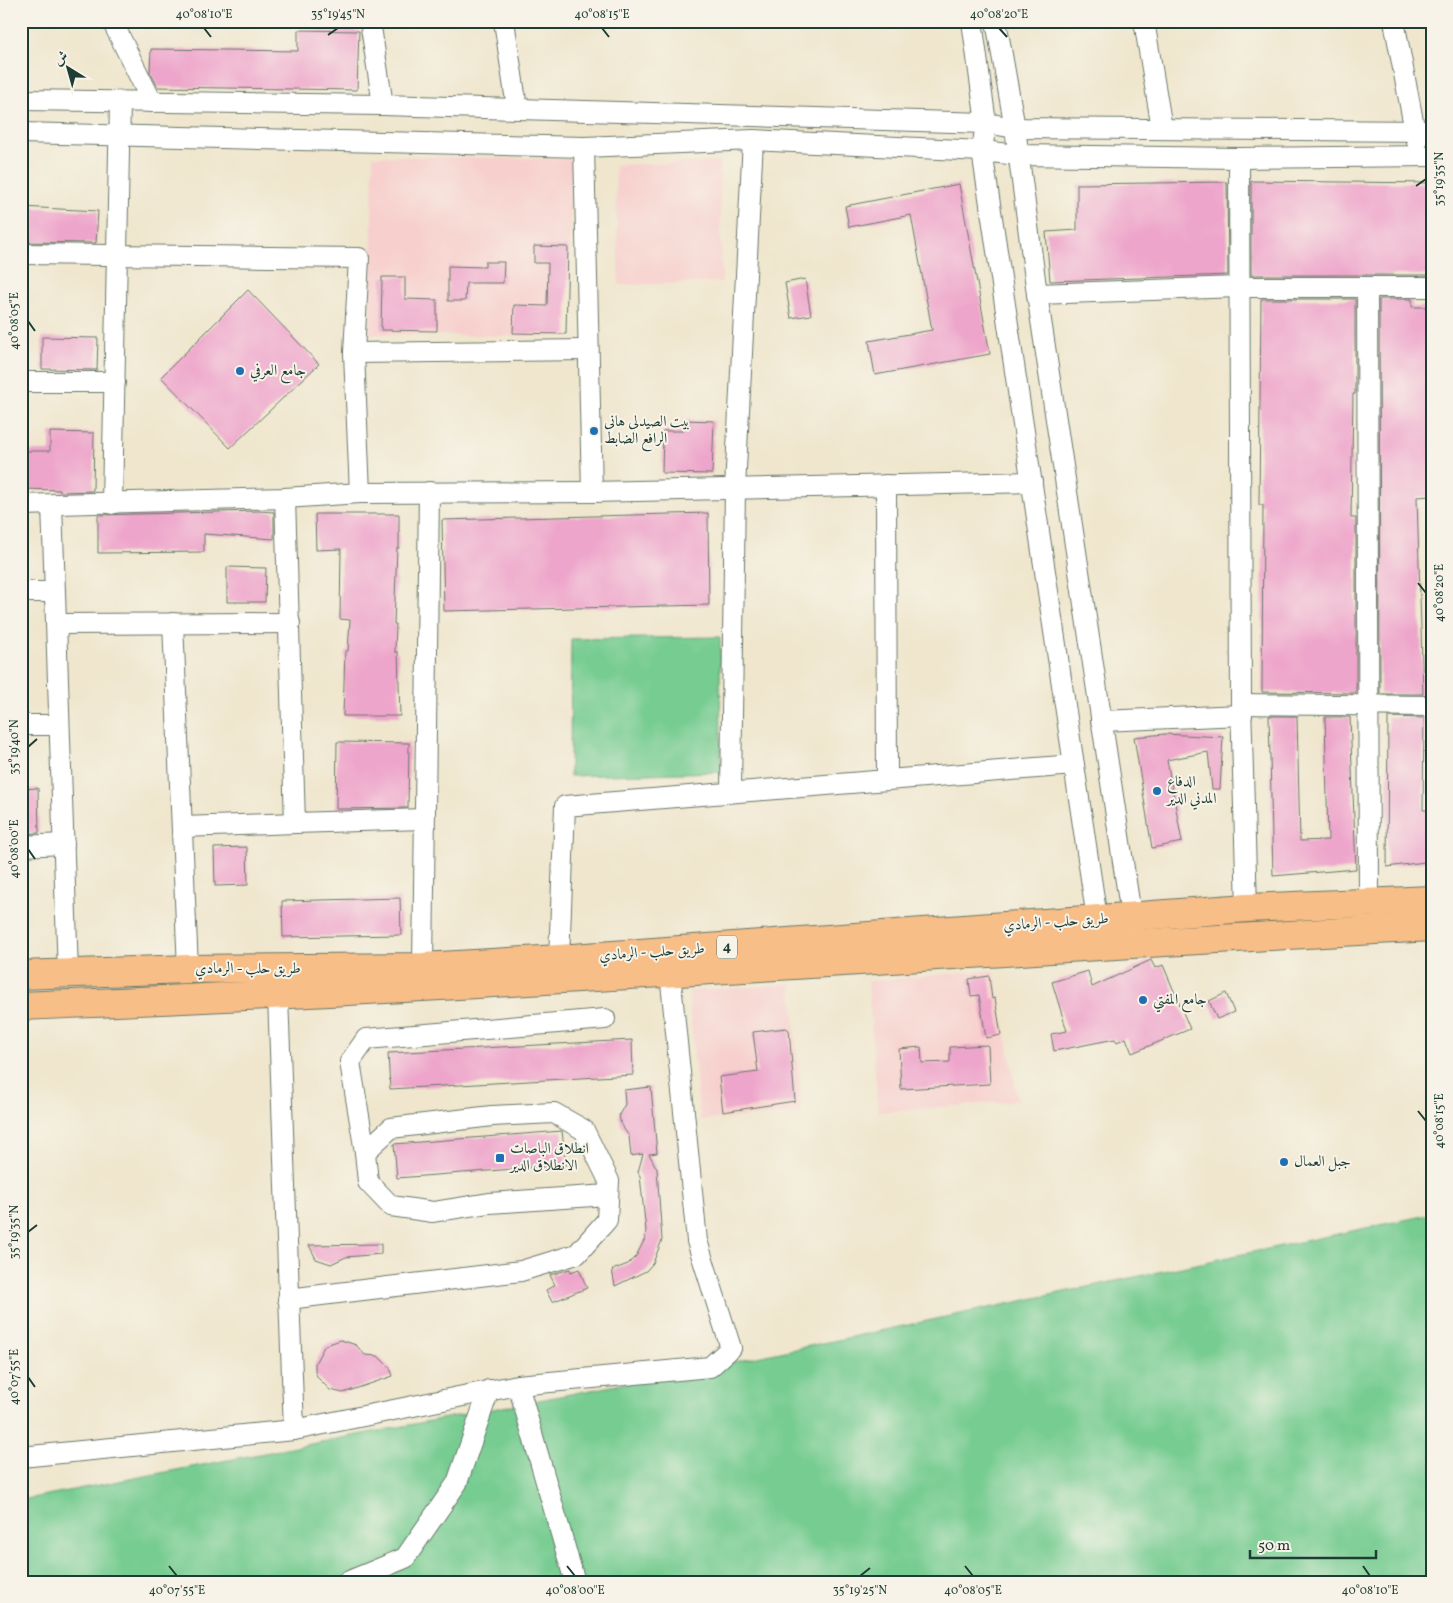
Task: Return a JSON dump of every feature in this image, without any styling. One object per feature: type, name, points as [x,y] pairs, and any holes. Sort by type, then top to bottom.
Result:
[{"type":"highway","name":"طريق حلب - الرمادي","points":[[1133,930],[1248,908],[1432,900]]},
{"type":"highway","name":"طريق حلب - الرمادي","points":[[21,975],[188,969],[423,968],[559,959],[1133,930],[1432,927]]},
{"type":"highway","name":"طريق حلب - الرمادي","points":[[21,1006],[278,996],[670,973],[1099,932]]},
{"type":"street","points":[[112,21],[152,102]]},
{"type":"street","points":[[370,21],[383,105]]},
{"type":"street","points":[[504,21],[517,108]]},
{"type":"street","points":[[972,21],[986,123],[982,151],[1099,932]]},
{"type":"street","points":[[996,21],[1015,128],[1037,294],[1133,930]]},
{"type":"street","points":[[1144,21],[1162,128]]},
{"type":"street","points":[[21,133],[584,147],[753,140],[982,151],[1018,155],[1238,158],[1426,156],[1423,131],[1394,21]]},
{"type":"street","points":[[21,100],[517,108],[986,123],[1015,128],[1423,131]]},
{"type":"street","points":[[112,504],[120,102]]},
{"type":"street","points":[[731,792],[735,488],[753,140]]},
{"type":"street","points":[[584,147],[592,492]]},
{"type":"street","points":[[1238,158],[1241,709],[1248,908]]},
{"type":"street","points":[[21,254],[359,258],[354,353],[360,493]]},
{"type":"street","points":[[1037,294],[1238,287],[1432,287]]},
{"type":"street","points":[[1367,287],[1370,902]]},
{"type":"street","points":[[354,353],[588,350]]},
{"type":"street","points":[[21,382],[115,382]]},
{"type":"street","points":[[21,505],[52,506],[285,498],[360,493],[592,492],[1032,482]]},
{"type":"street","points":[[886,485],[887,779]]},
{"type":"street","points":[[423,968],[429,492]]},
{"type":"street","points":[[285,498],[295,823]]},
{"type":"street","points":[[52,506],[68,974]]},
{"type":"street","points":[[21,592],[55,592]]},
{"type":"street","points":[[174,623],[188,969]]},
{"type":"street","points":[[56,624],[290,623]]},
{"type":"street","points":[[1101,720],[1241,709],[1432,706]]},
{"type":"street","points":[[21,725],[59,725]]},
{"type":"street","points":[[559,959],[565,806],[1074,765]]},
{"type":"street","points":[[182,827],[424,819]]},
{"type":"street","points":[[21,846],[64,844]]},
{"type":"street","points":[[21,1457],[294,1430],[518,1385],[710,1367],[731,1348],[697,1241],[670,973]]},
{"type":"street","points":[[278,996],[294,1430]]},
{"type":"street","points":[[605,1019],[366,1039],[350,1062],[368,1182],[391,1206],[433,1212],[489,1202],[608,1195]]},
{"type":"street","points":[[288,1299],[521,1271],[577,1254],[607,1220],[609,1181],[584,1130],[554,1113],[492,1116],[391,1128],[365,1152]]},
{"type":"street","points":[[518,1385],[575,1582]]},
{"type":"street","points":[[347,1582],[405,1558],[457,1483],[489,1390]]},
{"type":"shaded area","points":[[373,156],[572,159],[568,337],[370,334]]},
{"type":"shaded area","points":[[719,162],[722,282],[619,285],[615,165]]},
{"type":"shaded area","points":[[994,970],[1018,1101],[878,1112],[868,981]]},
{"type":"shaded area","points":[[791,984],[802,1113],[700,1120],[688,991]]},
{"type":"green space","points":[[720,637],[721,772],[570,776],[571,639]]},
{"type":"green space","points":[[1432,1214],[1432,1582],[21,1582],[21,1500],[710,1367]]},
{"type":"building","points":[[298,30],[359,31],[357,90],[158,87],[150,72],[151,49],[298,51]]},
{"type":"building","points":[[1251,181],[1432,183],[1432,275],[1251,275]]},
{"type":"building","points":[[1227,182],[1228,275],[1050,281],[1046,232],[1077,230],[1077,184]]},
{"type":"building","points":[[959,184],[990,354],[875,375],[869,341],[932,330],[911,215],[849,227],[845,206]]},
{"type":"building","points":[[21,207],[98,211],[96,243],[21,242]]},
{"type":"building","points":[[534,246],[568,247],[566,334],[513,333],[514,305],[547,306],[548,263],[534,263]]},
{"type":"building","points":[[485,262],[504,262],[503,283],[466,283],[465,301],[448,301],[448,266],[485,267]]},
{"type":"building","points":[[382,277],[405,277],[405,299],[437,300],[437,331],[381,330]]},
{"type":"building","points":[[805,279],[811,315],[791,318],[785,283]]},
{"type":"building","name":"جامع العرفي","points":[[248,290],[319,364],[230,448],[161,377]]},
{"type":"building","points":[[1261,299],[1355,299],[1355,394],[1353,394],[1351,518],[1356,518],[1356,693],[1262,692],[1263,505],[1259,505]]},
{"type":"building","points":[[1379,299],[1412,299],[1412,307],[1432,307],[1432,496],[1417,497],[1423,694],[1380,694]]},
{"type":"building","points":[[42,337],[98,338],[97,370],[42,369]]},
{"type":"building","points":[[683,420],[714,421],[712,474],[662,473],[663,431],[683,431]]},
{"type":"building","points":[[50,432],[94,433],[93,491],[60,492],[60,490],[21,489],[22,451],[50,451]]},
{"type":"building","points":[[274,512],[274,539],[204,534],[204,552],[98,553],[98,515]]},
{"type":"building","points":[[708,513],[709,605],[444,611],[442,520]]},
{"type":"building","points":[[315,514],[399,514],[399,548],[397,548],[394,624],[396,624],[395,652],[398,652],[400,716],[343,716],[345,651],[348,651],[350,620],[340,619],[341,549],[316,550]]},
{"type":"building","points":[[227,567],[266,568],[265,602],[227,602]]},
{"type":"building","points":[[1269,716],[1297,716],[1300,841],[1328,840],[1325,717],[1350,717],[1356,869],[1273,876]]},
{"type":"building","points":[[1388,717],[1424,718],[1423,810],[1432,810],[1432,861],[1387,867]]},
{"type":"building","points":[[1165,734],[1223,737],[1220,789],[1212,789],[1208,752],[1167,760],[1182,842],[1152,848],[1134,737]]},
{"type":"building","points":[[337,742],[409,743],[408,808],[336,809]]},
{"type":"building","points":[[38,788],[39,833],[21,834],[21,789]]},
{"type":"building","points":[[247,847],[248,885],[215,886],[214,848]]},
{"type":"building","points":[[400,898],[401,935],[283,937],[282,901]]},
{"type":"building","points":[[1151,960],[1155,968],[1163,965],[1190,1029],[1132,1053],[1126,1038],[1117,1042],[1115,1039],[1054,1051],[1051,1034],[1067,1031],[1052,982],[1088,971],[1092,987]]},
{"type":"building","points":[[989,976],[992,999],[995,998],[1001,1035],[986,1038],[979,995],[971,996],[969,979]]},
{"type":"building","points":[[1226,993],[1234,1012],[1217,1019],[1209,1001]]},
{"type":"building","points":[[786,1028],[789,1030],[795,1101],[723,1112],[719,1077],[758,1072],[753,1032]]},
{"type":"building","points":[[632,1040],[633,1075],[390,1089],[388,1053]]},
{"type":"building","points":[[988,1045],[990,1084],[901,1089],[899,1049],[921,1047],[922,1063],[950,1062],[950,1047]]},
{"type":"building","points":[[651,1087],[657,1153],[649,1154],[657,1169],[662,1240],[653,1263],[646,1271],[615,1286],[612,1270],[628,1264],[636,1256],[645,1239],[646,1231],[638,1172],[643,1154],[631,1156],[629,1136],[621,1125],[619,1115],[625,1104],[624,1090]]},
{"type":"building","points":[[562,1131],[566,1165],[397,1178],[394,1144]]},
{"type":"building","points":[[381,1244],[381,1254],[346,1257],[331,1264],[316,1259],[309,1245]]},
{"type":"building","points":[[570,1269],[571,1272],[579,1269],[587,1288],[552,1302],[546,1290],[555,1285],[550,1275]]},
{"type":"building","points":[[341,1340],[356,1345],[365,1355],[378,1356],[390,1368],[393,1376],[343,1393],[330,1390],[318,1378],[315,1372],[315,1363],[325,1345]]},
{"type":"place","name":"جامع العرفي","points":[[240,371]]},
{"type":"place","name":"بيت الصيدلي هاني الرافع الضابط","points":[[594,431]]},
{"type":"place","name":"الدفاع المدني الدير","points":[[1157,791]]},
{"type":"place","name":"جامع المفتي","points":[[1143,1000]]},
{"type":"place","name":"انطلاق الباصات الانطلاق الدير","points":[[500,1158]]},
{"type":"place","name":"جبل العمال","points":[[1284,1162]]}]
